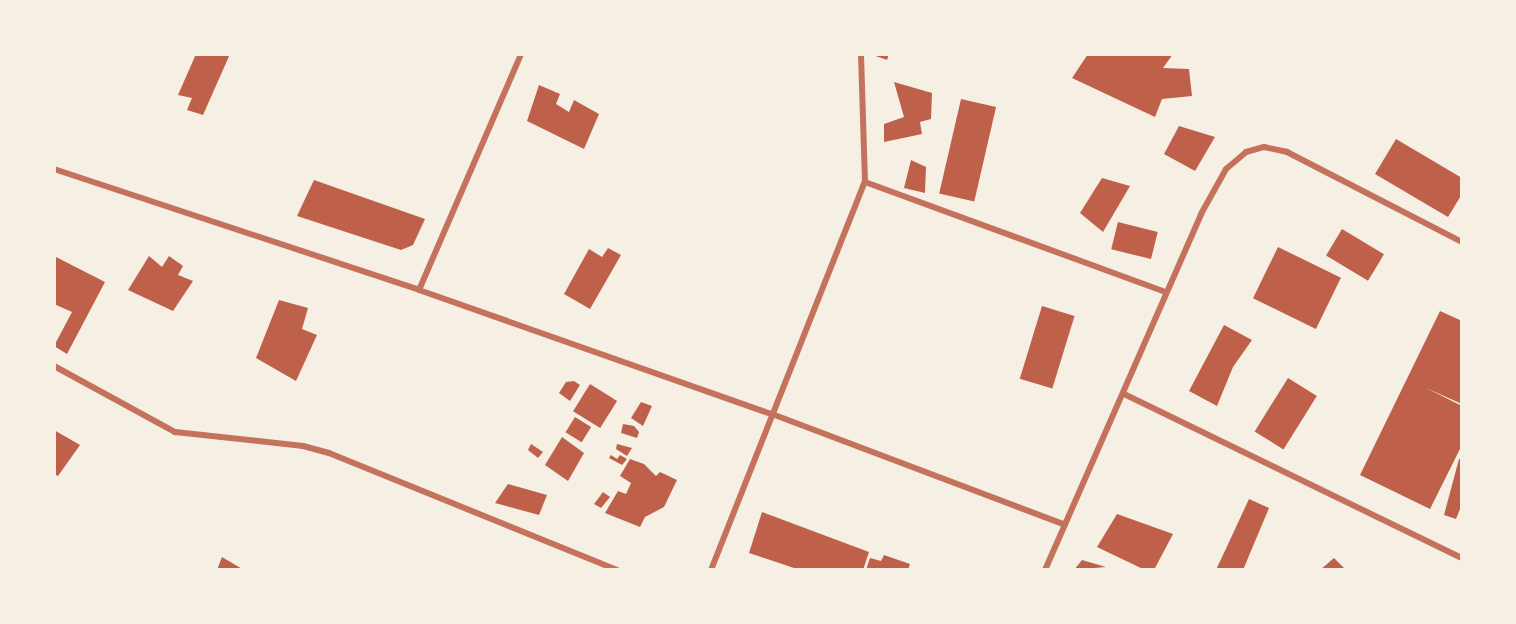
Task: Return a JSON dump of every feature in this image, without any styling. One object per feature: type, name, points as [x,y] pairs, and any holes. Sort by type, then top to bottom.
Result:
[{"type":"street","points":[[419,290],[521,54]]},
{"type":"street","points":[[711,570],[865,182],[861,54]]},
{"type":"street","points":[[1045,570],[1124,394],[1165,292],[1226,169],[1246,152],[1263,147],[1287,152],[1462,242]]},
{"type":"street","points":[[54,169],[419,290],[772,414],[1065,525]]},
{"type":"street","points":[[865,182],[1165,292]]},
{"type":"street","points":[[54,366],[175,432],[303,446],[329,453],[617,570]]},
{"type":"street","points":[[1124,394],[1462,558]]},
{"type":"building","points":[[196,54],[230,54],[203,115],[187,110],[192,98],[178,95]]},
{"type":"building","points":[[870,54],[889,54],[887,60]]},
{"type":"building","points":[[1088,54],[1173,54],[1163,68],[1189,69],[1192,96],[1162,99],[1155,117],[1072,78]]},
{"type":"building","points":[[894,82],[932,93],[931,119],[920,122],[922,134],[884,142],[884,124],[904,117]]},
{"type":"building","points":[[539,85],[560,94],[556,104],[569,112],[574,100],[599,114],[584,149],[527,121]]},
{"type":"building","points":[[961,99],[996,107],[974,202],[939,194]]},
{"type":"building","points":[[1179,126],[1215,137],[1195,171],[1164,154]]},
{"type":"building","points":[[1396,139],[1462,178],[1462,194],[1448,217],[1375,174]]},
{"type":"building","points":[[911,160],[926,167],[925,193],[904,188]]},
{"type":"building","points":[[1102,178],[1130,186],[1103,232],[1080,213]]},
{"type":"building","points":[[314,180],[425,219],[413,245],[401,250],[297,216]]},
{"type":"building","points":[[1118,222],[1158,232],[1151,259],[1111,249]]},
{"type":"building","points":[[1342,229],[1384,254],[1368,281],[1326,256]]},
{"type":"building","points":[[1278,247],[1341,278],[1316,329],[1253,298]]},
{"type":"building","points":[[608,248],[621,255],[590,309],[564,294],[589,249],[602,257]]},
{"type":"building","points":[[149,256],[162,267],[169,256],[183,266],[178,275],[193,281],[173,311],[128,290]]},
{"type":"building","points":[[56,257],[105,282],[67,354],[54,346],[72,312],[54,304]]},
{"type":"building","points":[[279,300],[308,308],[302,329],[317,335],[296,381],[256,358]]},
{"type":"building","points":[[1042,306],[1075,316],[1052,389],[1020,379]]},
{"type":"building","points":[[1440,311],[1462,321],[1462,404],[1426,388],[1462,406],[1462,445],[1430,509],[1360,475]]},
{"type":"building","points":[[1224,325],[1252,340],[1233,367],[1217,406],[1189,391]]},
{"type":"building","points":[[1288,378],[1317,396],[1283,449],[1255,431]]},
{"type":"building","points":[[574,381],[580,385],[570,401],[559,393],[566,382]]},
{"type":"building","points":[[590,384],[617,401],[600,428],[573,411]]},
{"type":"building","points":[[641,402],[652,406],[643,426],[631,418]]},
{"type":"building","points":[[575,417],[591,427],[582,442],[565,432]]},
{"type":"building","points":[[623,424],[634,426],[639,432],[637,438],[621,433]]},
{"type":"building","points":[[54,430],[80,445],[58,476],[54,474]]},
{"type":"building","points":[[562,437],[584,453],[568,481],[545,465]]},
{"type":"building","points":[[531,444],[543,452],[538,458],[528,450]]},
{"type":"building","points":[[617,444],[632,448],[627,456],[616,449]]},
{"type":"building","points":[[611,455],[617,459],[620,455],[627,459],[622,465],[609,458]]},
{"type":"building","points":[[630,459],[644,464],[656,476],[660,472],[677,480],[664,507],[645,517],[640,527],[605,513],[618,491],[626,494],[631,483],[620,476]]},
{"type":"building","points":[[1459,459],[1462,459],[1462,504],[1456,519],[1444,515]]},
{"type":"building","points":[[508,484],[547,495],[539,515],[495,503]]},
{"type":"building","points":[[603,492],[610,497],[601,508],[594,504]]},
{"type":"building","points":[[1249,499],[1269,508],[1243,570],[1216,570]]},
{"type":"building","points":[[762,512],[869,552],[863,570],[800,570],[749,553]]},
{"type":"building","points":[[1117,514],[1173,534],[1154,570],[1145,570],[1097,547]]},
{"type":"building","points":[[884,555],[910,564],[908,570],[866,570],[870,558],[881,561]]},
{"type":"building","points":[[222,557],[244,570],[217,570]]},
{"type":"building","points":[[1334,558],[1346,570],[1320,570]]},
{"type":"building","points":[[1082,560],[1106,567],[1074,570]]}]
